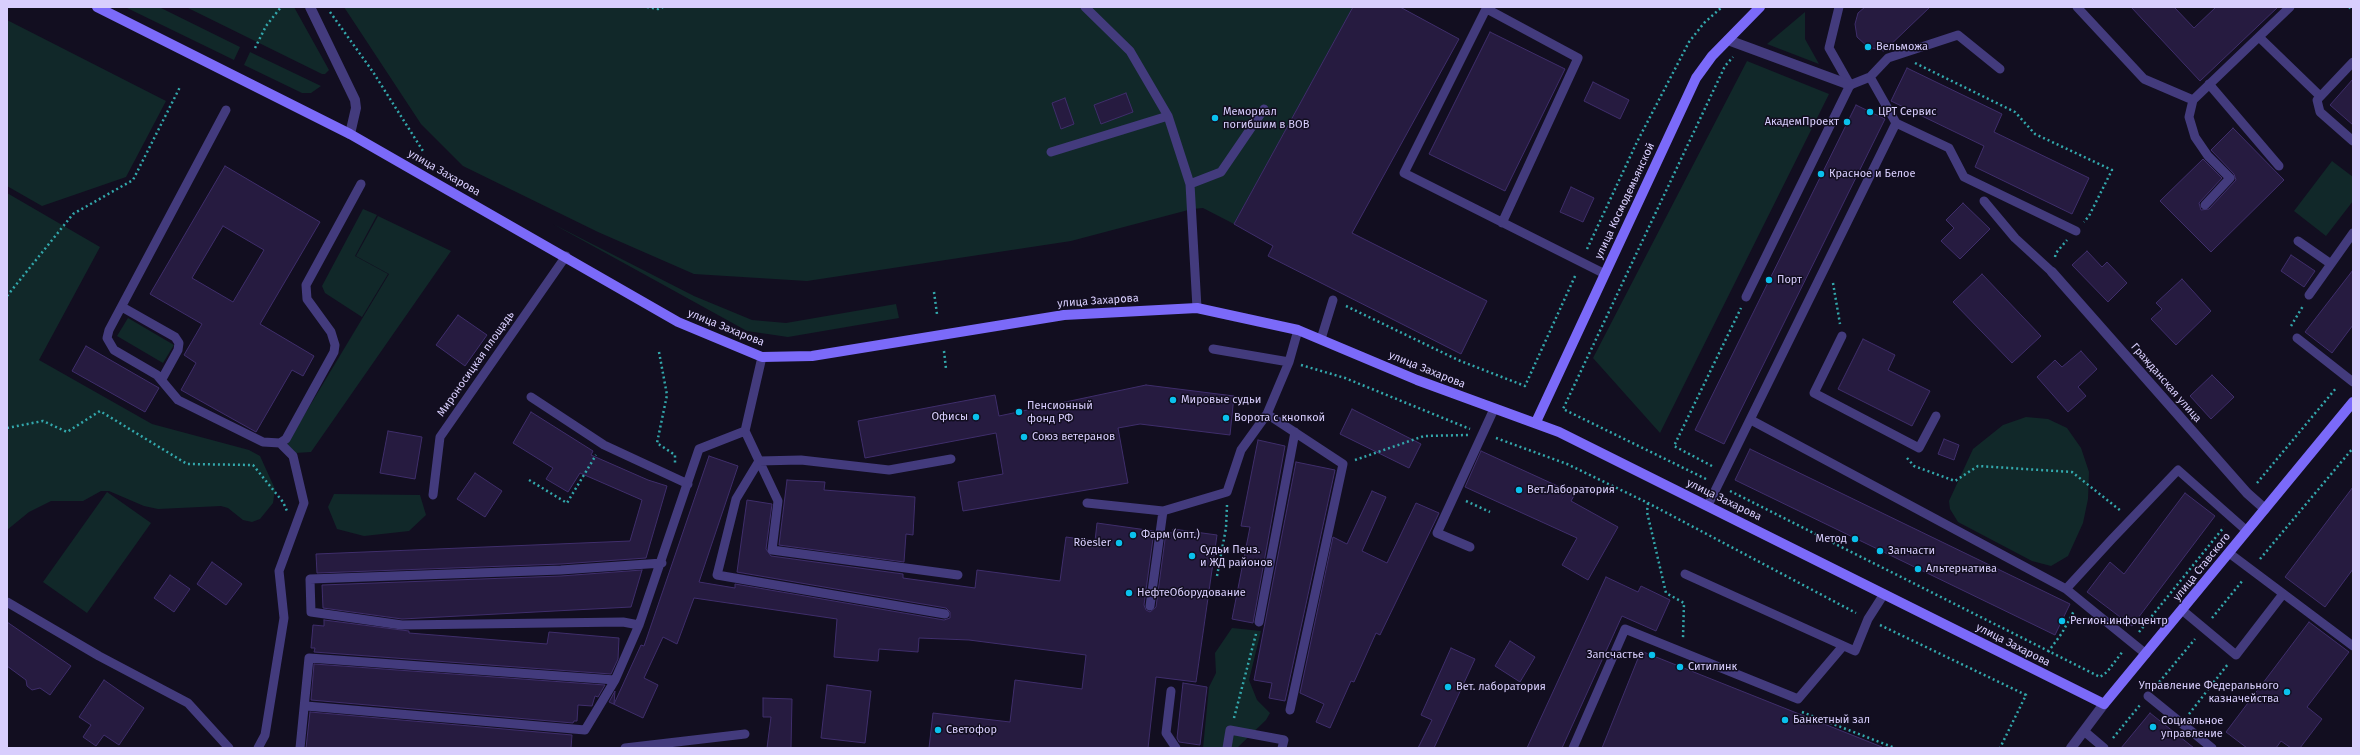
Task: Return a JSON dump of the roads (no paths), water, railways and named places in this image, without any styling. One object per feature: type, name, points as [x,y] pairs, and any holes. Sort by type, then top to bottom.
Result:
[{"type":"main road","name":"улица Захарова","points":[[98,7],[350,134],[566,256],[678,322],[762,357],[812,356],[1064,315],[1197,308],[1298,330],[1494,409],[1536,422],[1708,505],[2104,704]]},
{"type":"main road","name":"улица Космодемьянской","points":[[1536,422],[1696,78],[1712,56],[1760,7]]},
{"type":"main road","name":"улица Ставского","points":[[2104,704],[2353,402]]},
{"type":"street","points":[[310,7],[355,100],[356,108],[350,134]]},
{"type":"street","points":[[1728,40],[1850,85]]},
{"type":"street","name":"Гражданская улица","points":[[2052,272],[2247,493],[2265,509]]},
{"type":"street","name":"улица Ставского","points":[[2071,748],[2104,704]]},
{"type":"lane","points":[[1085,7],[1130,51],[1168,116],[1190,184],[1197,308]]},
{"type":"lane","points":[[1839,7],[1829,48],[1850,85]]},
{"type":"lane","points":[[2078,7],[2144,79],[2193,100]]},
{"type":"lane","points":[[2205,205],[2230,178],[2208,156],[2195,137],[2189,117],[2193,100],[2290,7]]},
{"type":"lane","points":[[1502,223],[1578,58],[1487,8],[1404,173],[1502,223],[1604,274]]},
{"type":"lane","points":[[1746,297],[1850,85],[1870,77],[1888,58],[1958,35],[2000,69]]},
{"type":"lane","points":[[2259,37],[2320,96]]},
{"type":"lane","points":[[2353,62],[2317,100],[2320,112],[2353,141]]},
{"type":"lane","points":[[1870,77],[1896,122],[1949,148],[1964,177],[2076,231]]},
{"type":"lane","points":[[2209,84],[2278,166]]},
{"type":"lane","points":[[1190,184],[1221,172],[1264,109]]},
{"type":"lane","points":[[226,110],[109,330],[107,338],[109,344],[114,350],[162,379],[172,395],[178,400],[263,442],[280,443],[293,456],[304,503],[278,571],[284,618],[265,735],[258,748]]},
{"type":"lane","points":[[1051,152],[1168,116]]},
{"type":"lane","points":[[1708,505],[1752,420],[1896,122]]},
{"type":"lane","points":[[280,443],[290,433],[334,352],[335,345],[331,332],[307,299],[306,285],[361,184]]},
{"type":"lane","points":[[1984,201],[2015,238],[2052,272]]},
{"type":"lane","points":[[2309,295],[2353,233]]},
{"type":"lane","points":[[2298,241],[2331,264]]},
{"type":"lane","name":"Мироносицкая площадь","points":[[433,495],[440,437],[566,256]]},
{"type":"lane","points":[[1321,339],[1333,300]]},
{"type":"lane","points":[[122,306],[175,337],[179,343],[178,350],[162,379]]},
{"type":"lane","points":[[1087,503],[1163,511],[1227,492],[1241,450],[1267,414],[1289,362],[1298,330]]},
{"type":"lane","points":[[1842,336],[1814,393],[1919,448],[1936,416]]},
{"type":"lane","points":[[2297,338],[2353,382]]},
{"type":"lane","points":[[1213,349],[1289,362]]},
{"type":"lane","points":[[762,357],[745,431],[778,501],[772,550],[958,575]]},
{"type":"lane","points":[[531,397],[604,445],[688,484]]},
{"type":"lane","points":[[1470,547],[1437,533],[1494,409]]},
{"type":"lane","points":[[1267,414],[1343,464],[1290,710]]},
{"type":"lane","points":[[1752,420],[2066,589],[2146,654]]},
{"type":"lane","points":[[306,706],[585,730],[615,680],[639,625],[662,563],[699,449],[745,431]]},
{"type":"lane","points":[[1259,622],[1295,432]]},
{"type":"lane","points":[[759,461],[801,460],[889,470],[951,459]]},
{"type":"lane","points":[[759,461],[736,499],[717,575],[945,614]]},
{"type":"lane","points":[[2066,589],[2178,470],[2247,531]]},
{"type":"lane","points":[[1150,606],[1163,511]]},
{"type":"lane","points":[[2229,553],[2353,646]]},
{"type":"lane","points":[[639,625],[623,622],[402,625],[334,616],[311,612],[310,579],[561,570],[662,563]]},
{"type":"lane","points":[[1685,574],[1855,651],[1868,619],[1884,594]]},
{"type":"lane","points":[[2182,610],[2236,654],[2282,594]]},
{"type":"lane","points":[[7,602],[99,656],[188,703],[230,748]]},
{"type":"lane","points":[[1573,748],[1625,629],[1798,699],[1843,646]]},
{"type":"lane","points":[[300,748],[306,706],[309,658],[615,680]]},
{"type":"lane","points":[[1171,691],[1166,733],[1176,748]]},
{"type":"lane","points":[[2148,696],[2212,748]]},
{"type":"lane","points":[[1227,748],[1230,730],[1284,740],[1282,748]]},
{"type":"lane","points":[[2084,731],[2106,745]]},
{"type":"lane","points":[[625,748],[745,734]]},
{"type":"place","name":"Вельможа","points":[[1868,47]]},
{"type":"place","name":"ЦРТ Сервис","points":[[1870,112]]},
{"type":"place","name":"Мемориал погибшим в ВОВ","points":[[1215,118]]},
{"type":"place","name":"АкадемПроект","points":[[1847,122]]},
{"type":"place","name":"Красное и Белое","points":[[1821,174]]},
{"type":"place","name":"Порт","points":[[1769,280]]},
{"type":"place","name":"Мировые судьи","points":[[1173,400]]},
{"type":"place","name":"Пенсионный фонд РФ","points":[[1019,412]]},
{"type":"place","name":"Офисы","points":[[976,417]]},
{"type":"place","name":"Ворота с кнопкой","points":[[1226,418]]},
{"type":"place","name":"Союз ветеранов","points":[[1024,437]]},
{"type":"place","name":"Вет.Лаборатория","points":[[1519,490]]},
{"type":"place","name":"Фарм (опт.)","points":[[1133,535]]},
{"type":"place","name":"Метод","points":[[1855,539]]},
{"type":"place","name":"Röesler","points":[[1119,543]]},
{"type":"place","name":"Запчасти","points":[[1880,551]]},
{"type":"place","name":"Судьи Пенз. и ЖД районов","points":[[1192,556]]},
{"type":"place","name":"Альтернатива","points":[[1918,569]]},
{"type":"place","name":"НефтеОборудование","points":[[1129,593]]},
{"type":"place","name":"Регион.инфоцентр","points":[[2062,621]]},
{"type":"place","name":"Запсчастье","points":[[1652,655]]},
{"type":"place","name":"Ситилинк","points":[[1680,667]]},
{"type":"place","name":"Вет. лаборатория","points":[[1448,687]]},
{"type":"place","name":"Управление Федерального казначейства","points":[[2287,692]]},
{"type":"place","name":"Банкетный зал","points":[[1785,720]]},
{"type":"place","name":"Социальное управление","points":[[2153,727]]},
{"type":"place","name":"Светофор","points":[[938,730]]}]
